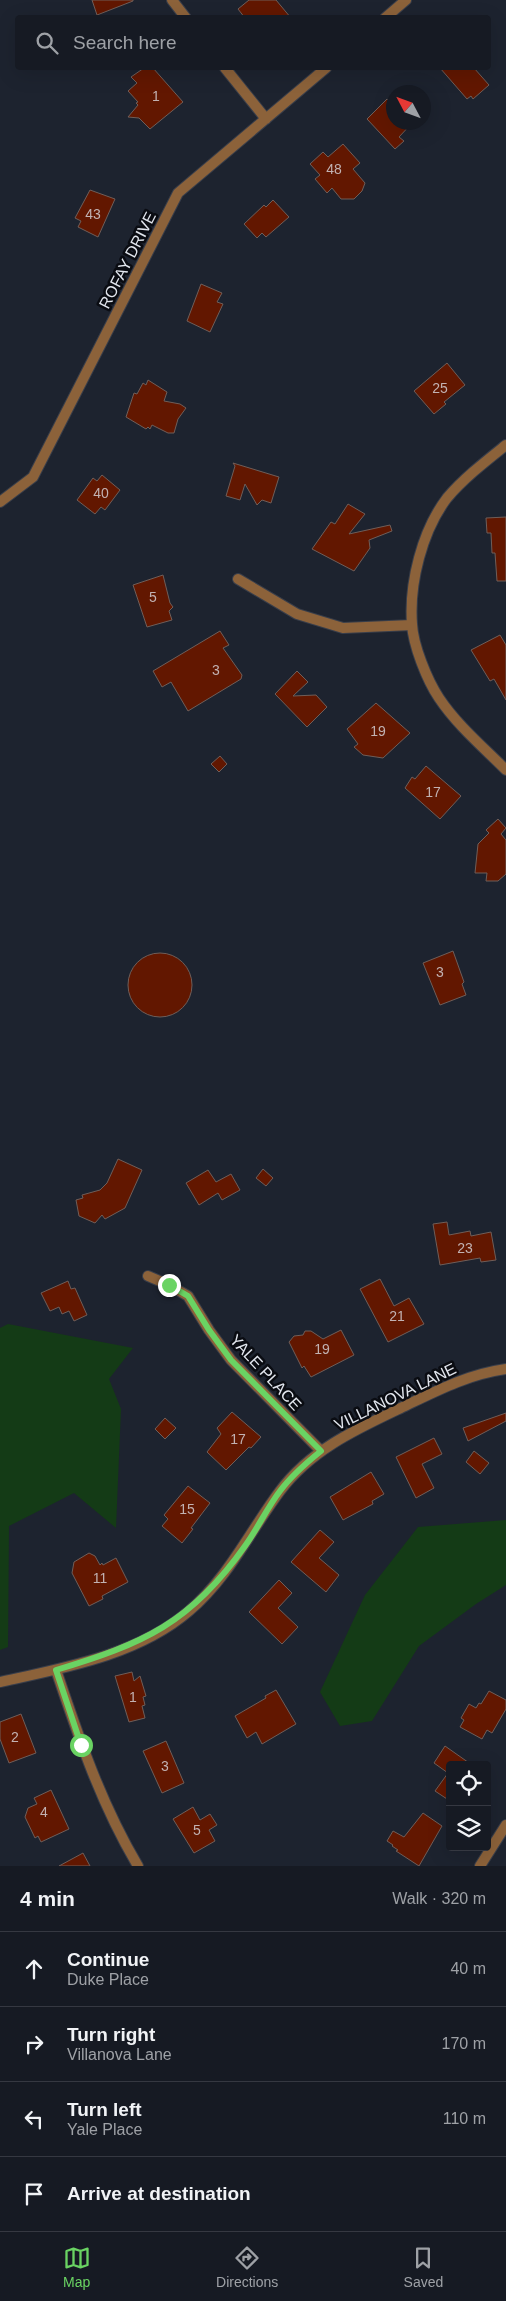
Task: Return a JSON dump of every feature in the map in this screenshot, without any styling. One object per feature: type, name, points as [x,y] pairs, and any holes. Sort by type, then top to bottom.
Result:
[{"type":"street","points":[[172,0],[184,15]]},
{"type":"street","points":[[388,15],[406,0]]},
{"type":"street","points":[[228,70],[266,119]]},
{"type":"street","name":"ROFAY DRIVE","points":[[0,502],[33,477],[178,193],[324,70]]},
{"type":"street","points":[[506,445],[471,474],[447,499],[431,526],[420,555],[414,588],[412,625],[428,677],[439,698],[460,725],[506,770]]},
{"type":"street","points":[[238,579],[297,614],[343,628],[412,625]]},
{"type":"street","name":"YALE PLACE","points":[[148,1276],[188,1296],[209,1330],[231,1360],[321,1451]]},
{"type":"street","name":"VILLANOVA LANE","points":[[0,1682],[56,1670],[107,1655],[150,1637],[189,1611],[221,1578],[245,1546],[280,1490],[321,1451],[356,1429],[459,1380],[506,1369]]},
{"type":"street","points":[[56,1670],[81,1745],[103,1801],[138,1866]]},
{"type":"street","points":[[480,1866],[506,1825]]},
{"type":"green space","points":[[8,1324],[133,1348],[109,1379],[121,1409],[116,1528],[74,1493],[9,1526],[8,1647],[0,1650],[0,1328]]},
{"type":"green space","points":[[506,1520],[506,1585],[476,1604],[419,1646],[372,1721],[340,1726],[320,1692],[365,1595],[418,1527]]},
{"type":"building","points":[[92,0],[133,0],[133,1],[97,15]]},
{"type":"building","points":[[249,0],[276,0],[288,15],[243,15],[238,9]]},
{"type":"building","points":[[141,70],[155,70],[183,102],[150,129],[139,118],[128,117],[138,105],[136,103],[138,102],[128,91],[137,83],[131,77]]},
{"type":"building","points":[[442,70],[476,70],[489,85],[473,99],[471,96],[467,99]]},
{"type":"building","points":[[386,100],[386,130],[406,130],[399,137],[404,141],[395,149],[367,119]]},
{"type":"building","points":[[343,144],[360,163],[353,169],[365,183],[362,191],[354,199],[341,199],[332,188],[327,193],[315,179],[320,175],[310,164],[323,152],[328,157]]},
{"type":"building","points":[[90,190],[115,199],[98,237],[78,227],[81,221],[75,218]]},
{"type":"building","points":[[273,200],[289,217],[266,237],[262,233],[257,238],[244,224],[264,205],[266,207]]},
{"type":"building","points":[[201,284],[222,293],[217,302],[223,304],[210,332],[187,321]]},
{"type":"building","points":[[447,363],[465,385],[444,402],[446,404],[434,414],[414,391]]},
{"type":"building","points":[[148,380],[167,392],[164,401],[180,404],[186,408],[178,419],[174,433],[168,433],[152,425],[150,429],[148,427],[146,429],[126,417],[134,393],[137,394],[143,383],[146,385]]},
{"type":"building","points":[[233,463],[279,477],[271,503],[262,500],[257,505],[245,484],[240,500],[226,496],[235,466]]},
{"type":"building","points":[[102,475],[120,490],[105,510],[101,507],[95,514],[77,500],[93,478],[97,481]]},
{"type":"building","points":[[348,504],[365,514],[349,534],[390,525],[392,531],[369,540],[370,548],[354,571],[312,549],[331,522],[335,524]]},
{"type":"building","points":[[506,517],[506,581],[497,581],[495,553],[492,553],[491,533],[487,533],[486,518]]},
{"type":"building","points":[[163,575],[170,603],[173,607],[169,611],[172,620],[147,627],[133,585]]},
{"type":"building","points":[[220,631],[229,645],[223,648],[242,675],[241,679],[188,711],[171,682],[162,687],[153,671]]},
{"type":"building","points":[[500,635],[506,645],[506,700],[494,679],[490,681],[471,650]]},
{"type":"building","points":[[297,671],[308,682],[293,696],[316,695],[327,707],[307,727],[275,694]]},
{"type":"building","points":[[376,703],[410,733],[383,758],[363,755],[354,747],[358,744],[347,729]]},
{"type":"building","points":[[220,756],[227,764],[219,772],[211,764]]},
{"type":"building","points":[[426,766],[461,796],[440,819],[405,788],[412,777],[415,779]]},
{"type":"building","points":[[498,819],[506,828],[501,834],[506,840],[506,874],[498,881],[486,881],[487,873],[475,873],[478,844],[489,833],[486,830]]},
{"type":"building","points":[[453,951],[464,982],[462,984],[466,995],[440,1005],[423,963]]},
{"type":"building","points":[[160,953],[178,959],[186,967],[192,985],[186,1003],[178,1011],[160,1017],[142,1011],[134,1003],[128,985],[134,967],[142,959]]},
{"type":"building","points":[[118,1159],[142,1170],[125,1208],[105,1219],[102,1215],[95,1223],[79,1216],[76,1200],[83,1198],[82,1195],[100,1190],[107,1183]]},
{"type":"building","points":[[263,1169],[273,1178],[266,1186],[256,1178]]},
{"type":"building","points":[[208,1170],[216,1182],[231,1174],[240,1190],[222,1200],[218,1193],[199,1205],[186,1183]]},
{"type":"building","points":[[447,1222],[449,1235],[470,1231],[471,1236],[491,1232],[496,1260],[481,1262],[480,1258],[440,1265],[433,1224]]},
{"type":"building","points":[[380,1279],[394,1306],[409,1298],[424,1324],[388,1342],[360,1289]]},
{"type":"building","points":[[68,1281],[71,1289],[75,1288],[87,1315],[74,1321],[69,1311],[62,1314],[59,1307],[50,1311],[41,1293]]},
{"type":"building","points":[[341,1330],[354,1355],[311,1377],[304,1366],[302,1368],[289,1342],[294,1336],[303,1335],[305,1331],[311,1331],[323,1339]]},
{"type":"building","points":[[232,1412],[261,1437],[226,1470],[207,1452],[221,1434],[217,1428]]},
{"type":"building","points":[[506,1413],[506,1421],[468,1441],[463,1428]]},
{"type":"building","points":[[165,1418],[176,1428],[165,1439],[155,1429]]},
{"type":"building","points":[[434,1438],[442,1454],[422,1464],[434,1488],[416,1498],[396,1457]]},
{"type":"building","points":[[474,1451],[489,1463],[480,1474],[466,1462]]},
{"type":"building","points":[[371,1472],[384,1494],[372,1501],[373,1504],[343,1520],[330,1497]]},
{"type":"building","points":[[188,1486],[210,1503],[182,1543],[162,1526],[168,1519],[164,1515]]},
{"type":"building","points":[[320,1530],[334,1542],[319,1558],[339,1575],[326,1592],[291,1562]]},
{"type":"building","points":[[89,1553],[95,1556],[100,1565],[116,1558],[128,1582],[102,1596],[103,1599],[89,1606],[72,1573],[74,1562]]},
{"type":"building","points":[[279,1580],[292,1593],[278,1608],[298,1627],[282,1644],[249,1612]]},
{"type":"building","points":[[132,1672],[134,1681],[140,1676],[146,1696],[143,1697],[145,1705],[142,1706],[145,1718],[129,1722],[115,1676]]},
{"type":"building","points":[[276,1690],[296,1724],[262,1744],[256,1732],[247,1738],[235,1716]]},
{"type":"building","points":[[489,1691],[506,1700],[506,1709],[492,1733],[487,1730],[482,1739],[460,1727],[464,1720],[461,1718],[469,1704],[476,1708],[479,1703],[481,1704]]},
{"type":"building","points":[[21,1714],[36,1753],[9,1763],[0,1739],[0,1722]]},
{"type":"building","points":[[166,1741],[184,1783],[162,1793],[143,1751]]},
{"type":"building","points":[[445,1746],[466,1761],[446,1761],[446,1772],[434,1763]]},
{"type":"building","points":[[446,1776],[446,1798],[435,1791]]},
{"type":"building","points":[[51,1790],[69,1829],[41,1842],[38,1836],[35,1838],[25,1817],[28,1808],[37,1804],[34,1798]]},
{"type":"building","points":[[193,1807],[200,1820],[210,1814],[217,1825],[209,1830],[215,1841],[194,1853],[173,1819]]},
{"type":"building","points":[[423,1813],[442,1826],[419,1866],[396,1851],[398,1850],[387,1841],[393,1831],[404,1837]]},
{"type":"building","points":[[83,1853],[90,1866],[59,1866]]},
{"type":"route","points":[[81,1745],[56,1670],[107,1655],[150,1637],[189,1611],[221,1578],[245,1546],[280,1490],[321,1451],[231,1360],[209,1330],[188,1296],[169,1285]]}]
